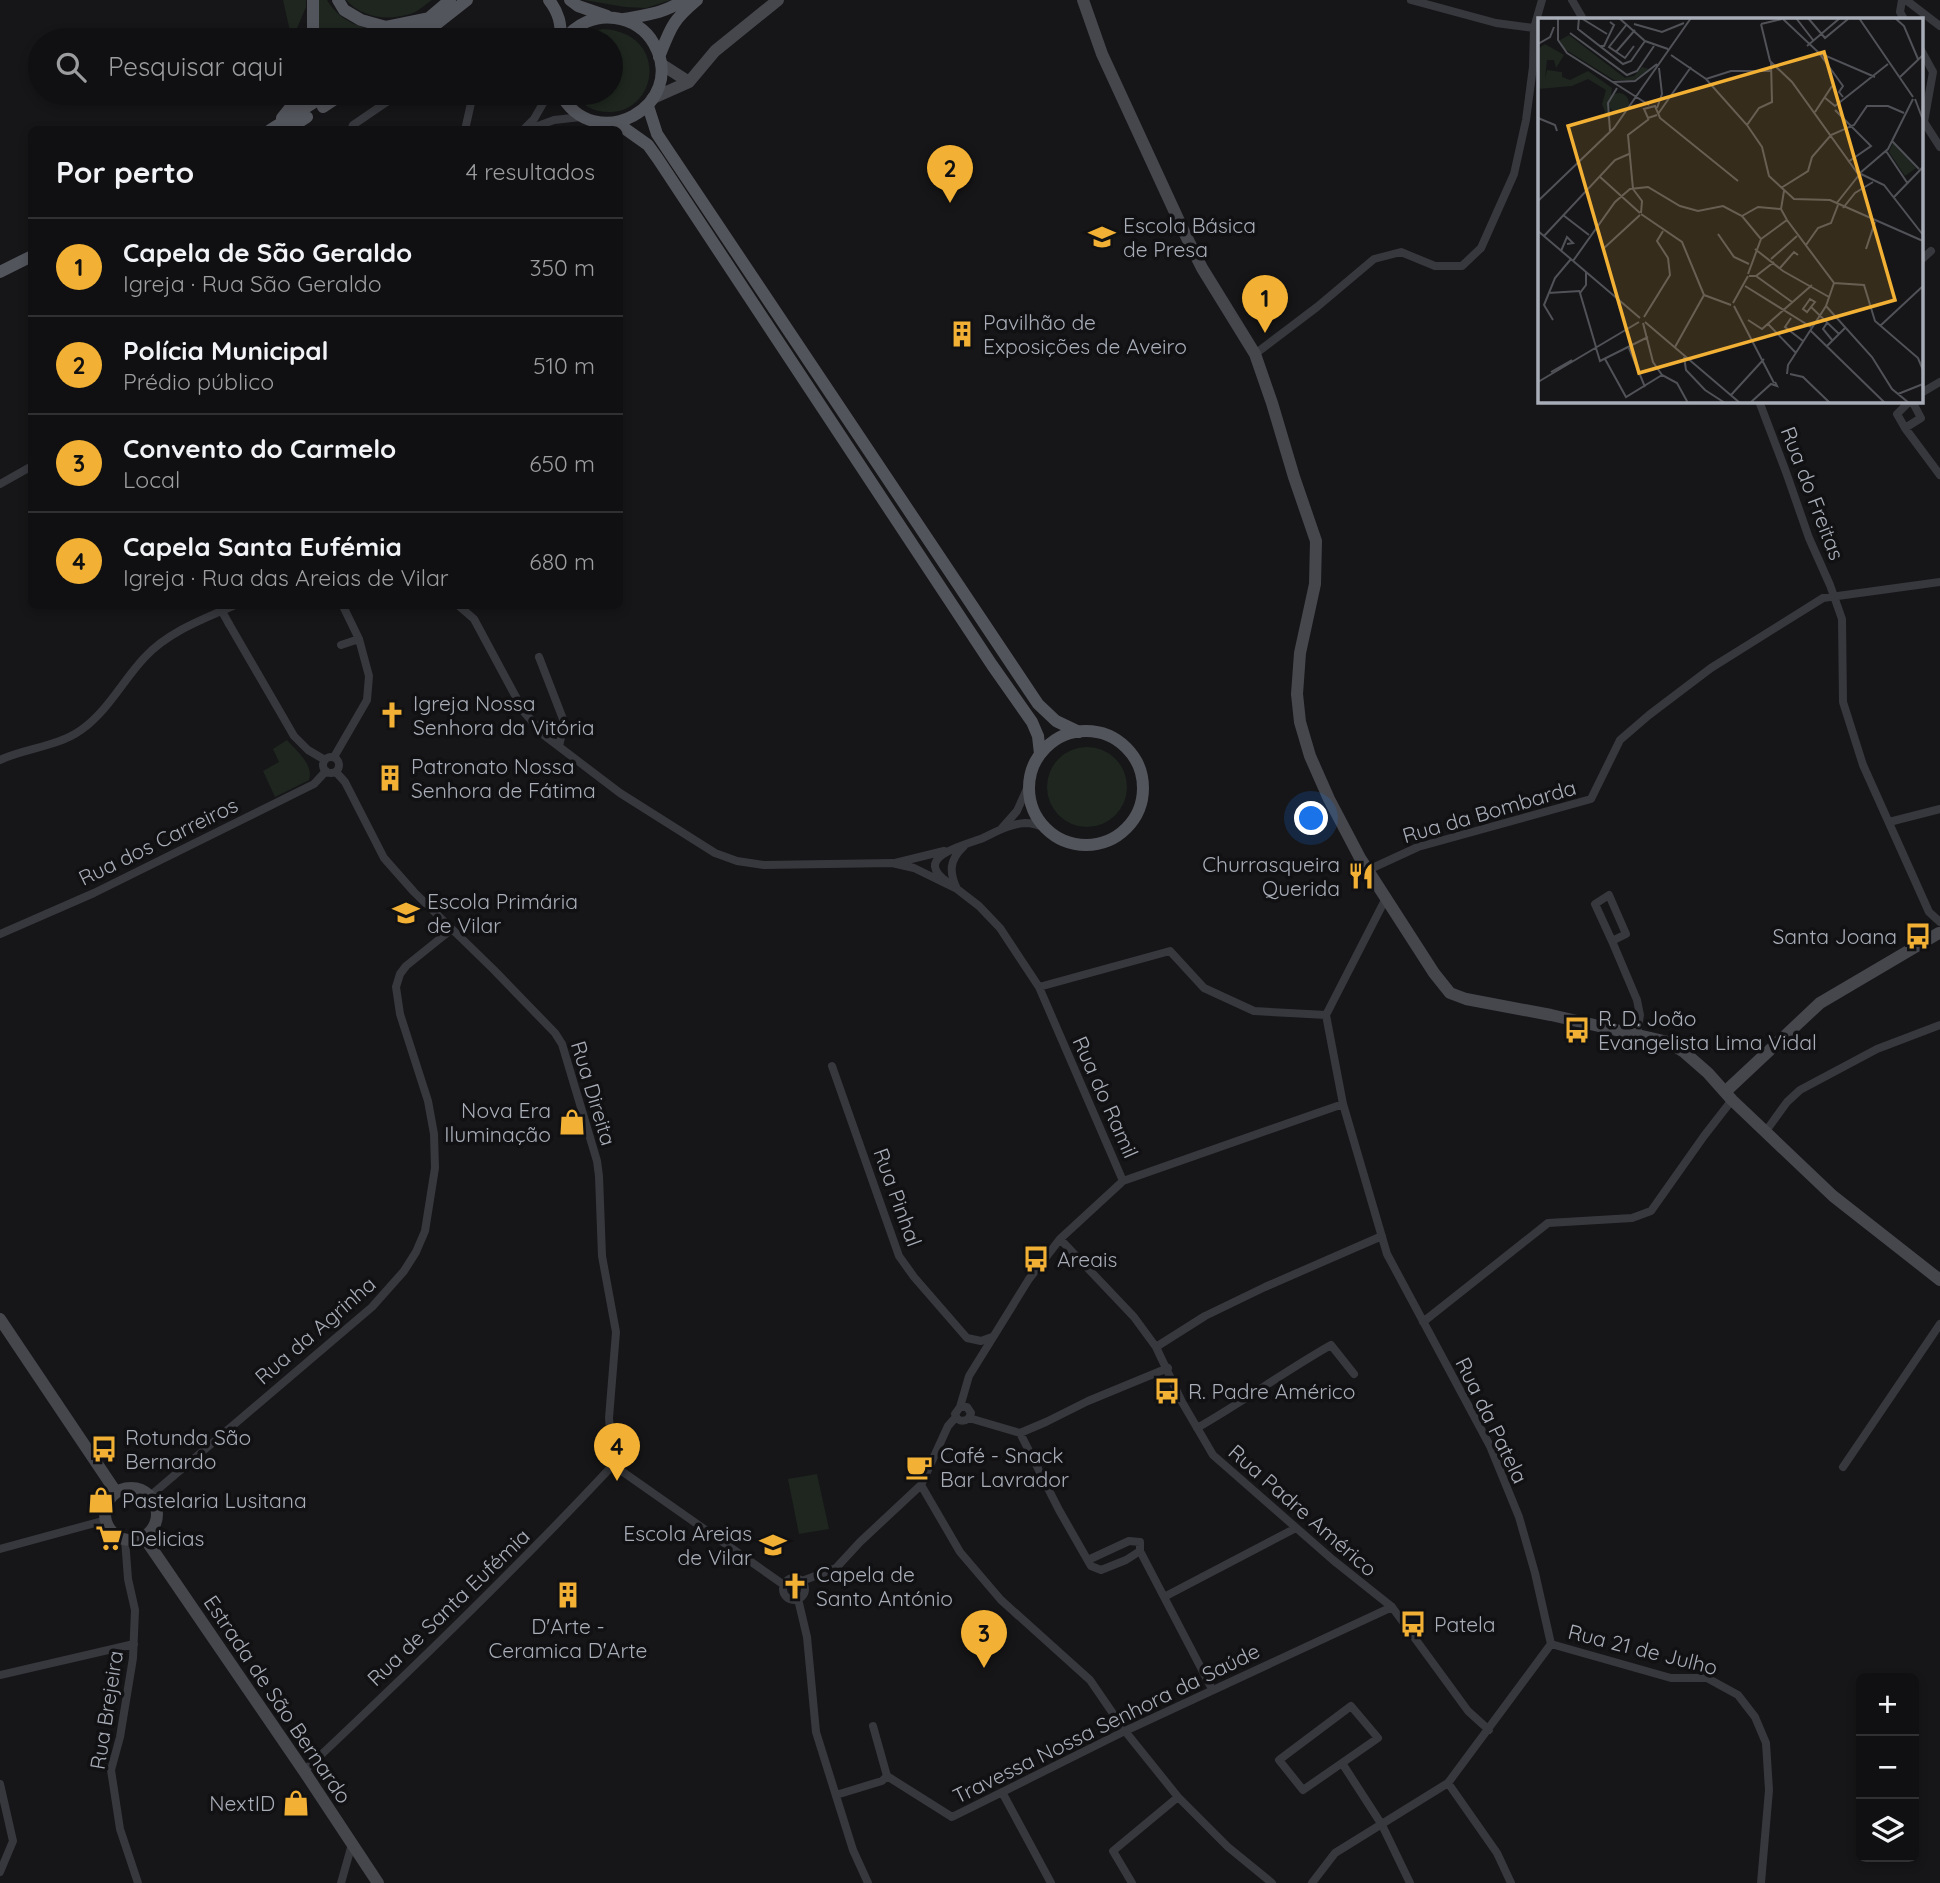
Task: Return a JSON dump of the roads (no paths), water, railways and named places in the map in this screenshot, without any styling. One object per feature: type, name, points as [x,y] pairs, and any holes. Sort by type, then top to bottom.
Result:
[{"type":"main road","points":[[313,0],[313,28]]},
{"type":"main road","points":[[338,0],[344,10],[361,20],[386,27],[430,18]]},
{"type":"main road","points":[[418,28],[450,0]]},
{"type":"main road","points":[[431,28],[467,0]]},
{"type":"main road","points":[[549,0],[558,12],[561,28]]},
{"type":"main road","points":[[570,0],[579,6],[634,24],[652,40],[660,60]]},
{"type":"main road","points":[[575,28],[599,18],[663,11],[683,0]]},
{"type":"main road","points":[[568,105],[582,117],[617,123],[628,119],[650,102],[659,87],[660,60],[671,26],[679,15],[697,0]]},
{"type":"main road","points":[[650,102],[657,134],[1034,699],[1056,721],[1079,732]]},
{"type":"main road","points":[[269,126],[281,119],[292,105]]},
{"type":"main road","points":[[276,126],[310,105]]},
{"type":"main road","points":[[293,126],[326,105]]},
{"type":"main road","points":[[617,123],[621,126]]},
{"type":"main road","points":[[623,127],[648,145],[658,159],[1032,722],[1038,736],[1040,754]]},
{"type":"main road","points":[[0,272],[28,258]]},
{"type":"main road","points":[[0,280],[28,268]]},
{"type":"main road","points":[[1079,732],[1094,732],[1121,743],[1132,754],[1139,767],[1143,784],[1142,801],[1125,830],[1110,840],[1094,845],[1076,844],[1060,839],[1046,828],[1036,814],[1031,800],[1033,768],[1040,754],[1058,740],[1079,732]]},
{"type":"street","points":[[650,102],[690,82],[715,51],[778,0]]},
{"type":"street","points":[[1083,0],[1102,54],[1185,234],[1202,268],[1255,354],[1316,541],[1315,584],[1300,653],[1297,694],[1300,722],[1310,756],[1329,799],[1368,870],[1434,973],[1450,993],[1465,999],[1668,1042],[1684,1052],[1833,1196],[1940,1280]]},
{"type":"street","points":[[1411,0],[1496,23],[1534,28]]},
{"type":"street","points":[[1255,354],[1374,259],[1401,252],[1435,266],[1462,266],[1480,248],[1514,174],[1534,67],[1534,28],[1542,0]]},
{"type":"street","points":[[1572,0],[1582,18]]},
{"type":"street","points":[[1903,18],[1899,12],[1904,0],[1940,26]]},
{"type":"street","points":[[1923,54],[1933,72],[1924,122],[1940,147]]},
{"type":"street","points":[[660,60],[690,82]]},
{"type":"street","points":[[353,126],[382,105]]},
{"type":"street","points":[[466,126],[471,105]]},
{"type":"street","points":[[528,126],[542,105]]},
{"type":"street","points":[[537,126],[554,120],[582,117]]},
{"type":"street","points":[[1923,258],[1931,251]]},
{"type":"street","points":[[1923,392],[1940,382]]},
{"type":"street","name":"Rua do Freitas","points":[[1759,402],[1842,619],[1843,702],[1863,765],[1929,912],[1940,923]]},
{"type":"street","points":[[1910,402],[1897,414],[1940,475]]},
{"type":"street","points":[[1905,428],[1921,418],[1912,402]]},
{"type":"street","points":[[0,484],[28,468]]},
{"type":"street","name":"Rua da Bombarda","points":[[1368,870],[1418,847],[1591,799],[1620,740],[1711,668],[1823,598],[1940,582]]},
{"type":"street","points":[[221,609],[294,736],[308,750],[324,760]]},
{"type":"street","points":[[0,760],[66,740],[100,713],[159,643],[227,609]]},
{"type":"street","points":[[334,757],[367,700],[369,676],[359,639],[344,609]]},
{"type":"street","points":[[462,609],[474,620],[524,712],[536,726],[620,793],[715,853],[737,861],[779,866],[892,863],[966,844],[1002,828],[1024,823],[1046,828]]},
{"type":"street","points":[[474,609],[474,620]]},
{"type":"street","points":[[341,645],[359,639]]},
{"type":"street","points":[[539,657],[563,719],[564,729],[559,746]]},
{"type":"street","points":[[334,757],[340,764],[336,772],[326,771],[324,760],[334,757]]},
{"type":"street","name":"Rua dos Carreiros","points":[[0,934],[125,878],[313,784],[326,771]]},
{"type":"street","name":"Rua Direita","points":[[336,772],[345,782],[384,858],[414,892],[559,1038],[597,1161],[602,1256],[616,1332],[609,1418],[613,1465]]},
{"type":"street","points":[[1002,828],[1017,811],[1030,784]]},
{"type":"street","points":[[1889,822],[1940,808]]},
{"type":"street","points":[[957,889],[951,876],[952,863],[966,844]]},
{"type":"street","points":[[955,847],[935,862],[940,877],[957,889]]},
{"type":"street","points":[[892,863],[914,869],[957,889]]},
{"type":"street","name":"Rua do Ramil","points":[[957,889],[979,906],[1000,928],[1039,987],[1124,1181],[1060,1239],[1029,1279],[969,1376],[960,1407]]},
{"type":"street","points":[[1612,941],[1626,934],[1609,895],[1595,904],[1637,1000],[1640,1015],[1637,1034]]},
{"type":"street","points":[[1039,987],[1170,951],[1204,988],[1254,1011],[1326,1014],[1386,898]]},
{"type":"street","points":[[1423,1322],[1548,1223],[1632,1219],[1650,1211],[1729,1096],[1820,1003],[1940,934],[1940,923]]},
{"type":"street","name":"Rua da Agrinha","points":[[150,1496],[372,1307],[404,1271],[416,1252],[425,1231],[435,1168],[434,1134],[428,1101],[400,1014],[396,987],[406,966],[452,929]]},
{"type":"street","name":"Rua da Patela","points":[[1326,1014],[1343,1104],[1387,1254],[1490,1446],[1519,1517],[1551,1644]]},
{"type":"street","points":[[1766,1131],[1787,1102],[1800,1090],[1877,1049],[1940,1025]]},
{"type":"street","name":"Rua Pinhal","points":[[832,1066],[899,1256],[967,1338],[981,1341],[992,1337]]},
{"type":"street","points":[[1124,1181],[1343,1104]]},
{"type":"street","points":[[1156,1347],[1205,1316],[1382,1236]]},
{"type":"street","name":"Rua Padre Américo","points":[[1060,1239],[1134,1317],[1156,1347],[1182,1402],[1213,1455],[1333,1560],[1392,1607],[1468,1711],[1489,1730]]},
{"type":"street","points":[[0,1319],[116,1493]]},
{"type":"street","points":[[1843,1467],[1940,1324]]},
{"type":"street","points":[[1197,1428],[1234,1407],[1293,1366],[1331,1345],[1354,1374]]},
{"type":"street","points":[[969,1418],[1020,1433],[1168,1368]]},
{"type":"street","points":[[784,1585],[792,1578],[802,1581],[836,1568],[921,1485],[948,1426],[956,1417],[956,1410],[960,1407],[967,1408],[971,1413],[964,1421],[956,1417]]},
{"type":"street","points":[[1020,1433],[1091,1566],[1101,1570],[1140,1551]]},
{"type":"street","points":[[613,1465],[784,1585],[787,1597],[793,1600],[804,1594],[802,1581]]},
{"type":"street","name":"Rua de Santa Eufémia","points":[[304,1771],[549,1533],[613,1465]]},
{"type":"street","points":[[921,1485],[960,1552],[1000,1600],[1090,1680],[1125,1731],[1178,1797],[1228,1847],[1272,1883]]},
{"type":"street","points":[[130,1488],[144,1491],[150,1496],[155,1502],[157,1518],[155,1525],[144,1537],[131,1540],[112,1532],[106,1520],[107,1504],[116,1493],[130,1488]]},
{"type":"street","points":[[0,1549],[106,1520]]},
{"type":"street","points":[[1164,1597],[1296,1528]]},
{"type":"street","name":"Estrada de São Bernardo","points":[[144,1537],[378,1883]]},
{"type":"street","name":"Rua Brejeira","points":[[125,1539],[128,1579],[135,1610],[134,1658],[120,1737],[111,1770],[120,1829],[138,1883]]},
{"type":"street","points":[[1088,1560],[1129,1541],[1140,1542],[1140,1551],[1212,1689]]},
{"type":"street","points":[[798,1599],[807,1637],[816,1732],[853,1850],[868,1883]]},
{"type":"street","name":"Travessa Nossa Senhora da Saúde","points":[[887,1776],[952,1816],[1212,1689],[1392,1607]]},
{"type":"street","points":[[0,1675],[134,1644]]},
{"type":"street","points":[[1312,1883],[1335,1853],[1448,1783],[1551,1644]]},
{"type":"street","name":"Rua 21 de Julho","points":[[1551,1644],[1671,1678],[1707,1678],[1738,1695],[1755,1717],[1766,1743],[1769,1790],[1761,1883]]},
{"type":"street","points":[[1351,1706],[1378,1738],[1342,1763],[1303,1790],[1279,1760],[1351,1706]]},
{"type":"street","points":[[836,1795],[882,1781],[887,1776],[873,1727]]},
{"type":"street","points":[[1342,1763],[1382,1825],[1410,1883]]},
{"type":"street","points":[[1448,1783],[1497,1853],[1511,1883]]},
{"type":"street","points":[[0,1784],[13,1841],[0,1872]]},
{"type":"street","points":[[1002,1792],[1051,1883]]},
{"type":"street","points":[[1132,1883],[1113,1851],[1178,1797]]},
{"type":"street","points":[[341,1883],[352,1844]]},
{"type":"place","name":"Polícia Municipal","points":[[950,203]]},
{"type":"place","name":"Escola Básica de Presa","points":[[1102,237]]},
{"type":"place","name":"Capela de São Geraldo","points":[[1265,333]]},
{"type":"place","name":"Pavilhão de Exposições de Aveiro","points":[[962,334]]},
{"type":"place","name":"Igreja Nossa Senhora da Vitória","points":[[392,715]]},
{"type":"place","name":"Patronato Nossa Senhora de Fátima","points":[[390,778]]},
{"type":"place","name":"Churrasqueira Querida","points":[[1361,876]]},
{"type":"place","name":"Escola Primária de Vilar","points":[[406,913]]},
{"type":"place","name":"Santa Joana","points":[[1918,936]]},
{"type":"place","name":"R. D. João Evangelista Lima Vidal","points":[[1577,1030]]},
{"type":"place","name":"Nova Era Iluminação","points":[[572,1122]]},
{"type":"place","name":"Areais","points":[[1036,1259]]},
{"type":"place","name":"R. Padre Américo","points":[[1167,1391]]},
{"type":"place","name":"Rotunda São Bernardo","points":[[104,1449]]},
{"type":"place","name":"Café - Snack Bar Lavrador","points":[[919,1467]]},
{"type":"place","name":"Capela Santa Eufémia","points":[[617,1481]]},
{"type":"place","name":"Pastelaria Lusitana","points":[[101,1500]]},
{"type":"place","name":"Delicias","points":[[109,1538]]},
{"type":"place","name":"Escola Areias de Vilar","points":[[773,1545]]},
{"type":"place","name":"Capela de Santo António","points":[[795,1586]]},
{"type":"place","name":"D'Arte - Ceramica D'Arte","points":[[568,1595]]},
{"type":"place","name":"Patela","points":[[1413,1624]]},
{"type":"place","name":"Convento do Carmelo","points":[[984,1668]]},
{"type":"place","name":"NextID","points":[[296,1803]]}]
